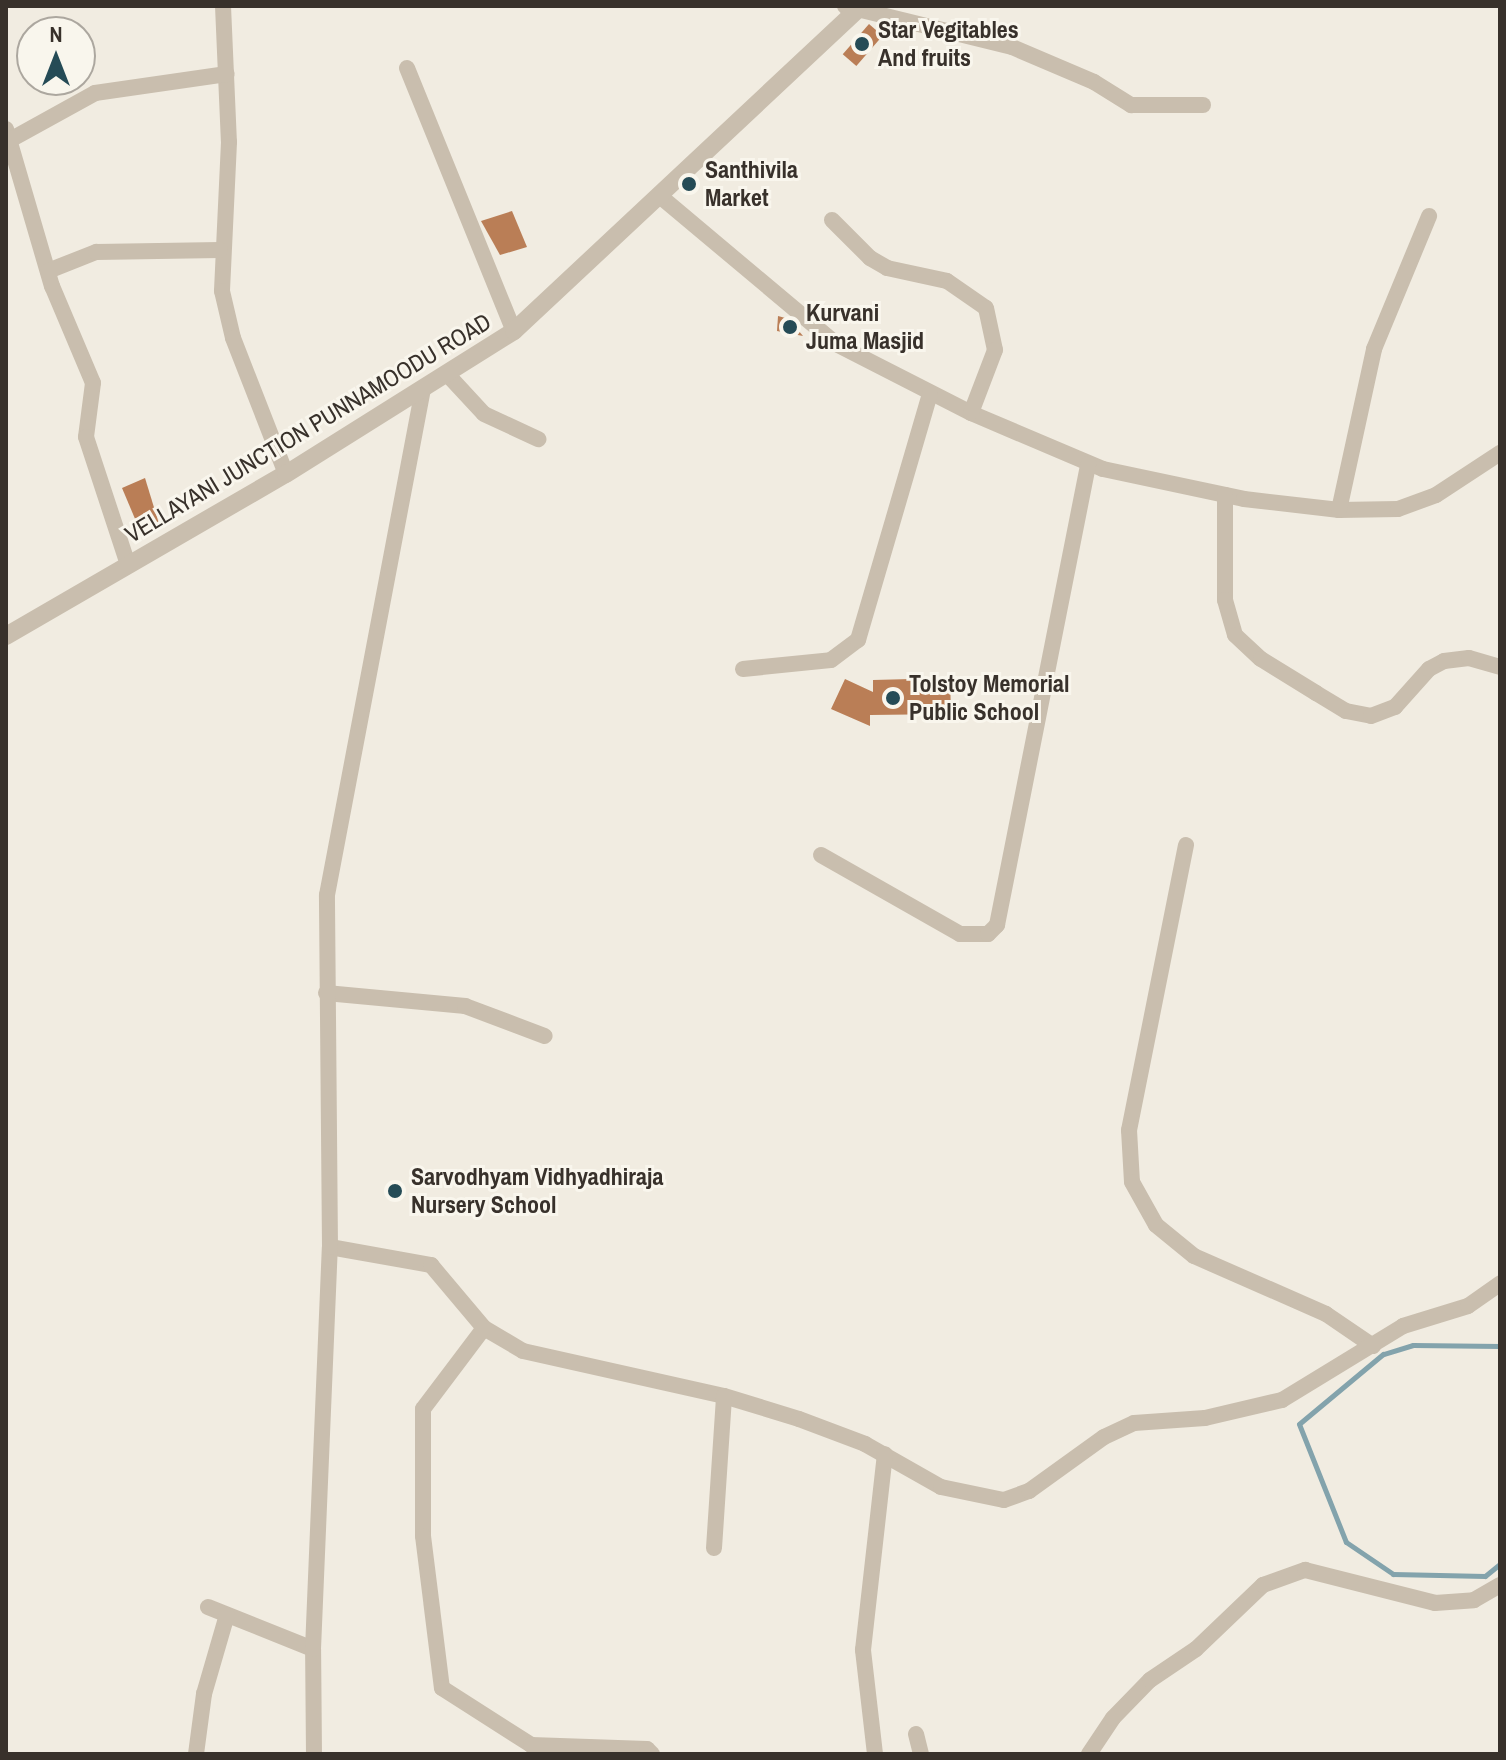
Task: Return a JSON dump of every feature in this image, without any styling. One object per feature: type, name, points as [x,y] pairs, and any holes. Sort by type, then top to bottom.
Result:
[{"type":"street","points":[[223,6],[229,142],[220,250],[222,291],[233,338],[286,474]]},
{"type":"street","points":[[855,7],[1012,47],[1094,82],[1131,105],[1203,105]]},
{"type":"street","name":"VELLAYANI JUNCTION PUNNAMOODU ROAD","points":[[6,636],[286,474],[514,331],[661,197],[855,7]]},
{"type":"street","points":[[407,68],[514,331]]},
{"type":"street","points":[[128,565],[86,437],[93,383],[48,271],[8,135],[95,93],[227,74]]},
{"type":"street","points":[[661,197],[836,344],[930,394],[1088,464],[1225,495],[1339,510],[1398,509],[1436,495],[1500,453]]},
{"type":"street","points":[[1339,510],[1374,349],[1429,216]]},
{"type":"street","points":[[832,220],[870,258],[887,268],[947,281],[986,308],[995,350],[971,413]]},
{"type":"street","points":[[48,271],[96,252],[220,250]]},
{"type":"street","points":[[447,374],[484,414],[538,439]]},
{"type":"street","points":[[314,1754],[313,1649],[330,1247],[327,895],[423,389]]},
{"type":"street","points":[[743,669],[831,660],[858,640],[930,394]]},
{"type":"street","points":[[821,855],[960,934],[988,934],[997,925],[1088,464]]},
{"type":"street","points":[[1225,495],[1225,600],[1235,635],[1261,659],[1346,711],[1371,716],[1395,707],[1429,669],[1444,661],[1469,658],[1500,667]]},
{"type":"street","points":[[1186,845],[1129,1130],[1132,1182],[1156,1225],[1194,1256],[1326,1314],[1373,1346]]},
{"type":"street","points":[[326,993],[465,1006],[545,1036]]},
{"type":"street","points":[[330,1247],[431,1265],[484,1328],[523,1351],[724,1396],[799,1419],[885,1454],[941,1487],[1004,1500],[1029,1491],[1104,1437],[1134,1423],[1256,1409],[1328,1375],[1403,1326],[1468,1306],[1500,1284]]},
{"type":"street","points":[[484,1328],[423,1409],[423,1536],[442,1688],[531,1745],[647,1749],[652,1754]]},
{"type":"street","points":[[714,1548],[724,1396]]},
{"type":"street","points":[[875,1754],[863,1650],[885,1454]]},
{"type":"street","points":[[1089,1754],[1113,1718],[1150,1680],[1196,1649],[1263,1585],[1305,1570],[1435,1603],[1474,1600],[1500,1585]]},
{"type":"street","points":[[208,1607],[313,1649]]},
{"type":"street","points":[[196,1754],[204,1694],[227,1615]]},
{"type":"street","points":[[916,1734],[921,1754]]},
{"type":"building","name":"Star Vegitables And fruits","points":[[869,24],[883,36],[856,66],[843,54]]},
{"type":"building","points":[[512,211],[527,247],[500,255],[481,221]]},
{"type":"building","name":"Kurvani Juma Masjid","points":[[778,316],[789,319],[803,336],[777,331]]},
{"type":"building","points":[[145,478],[160,527],[141,533],[122,488]]},
{"type":"building","points":[[950,678],[951,714],[870,715],[870,726],[831,709],[845,679],[873,692],[873,680]]},
{"type":"waterway","points":[[1500,1346],[1413,1345],[1383,1354],[1299,1424],[1346,1542],[1393,1574],[1485,1576],[1500,1564]]},
{"type":"place","name":"Star Vegitables And fruits","points":[[862,44]]},
{"type":"place","name":"Santhivila Market","points":[[689,184]]},
{"type":"place","name":"Kurvani Juma Masjid","points":[[790,327]]},
{"type":"place","name":"Tolstoy Memorial Public School","points":[[893,698]]},
{"type":"place","name":"Sarvodhyam Vidhyadhiraja Nursery School","points":[[395,1191]]}]
